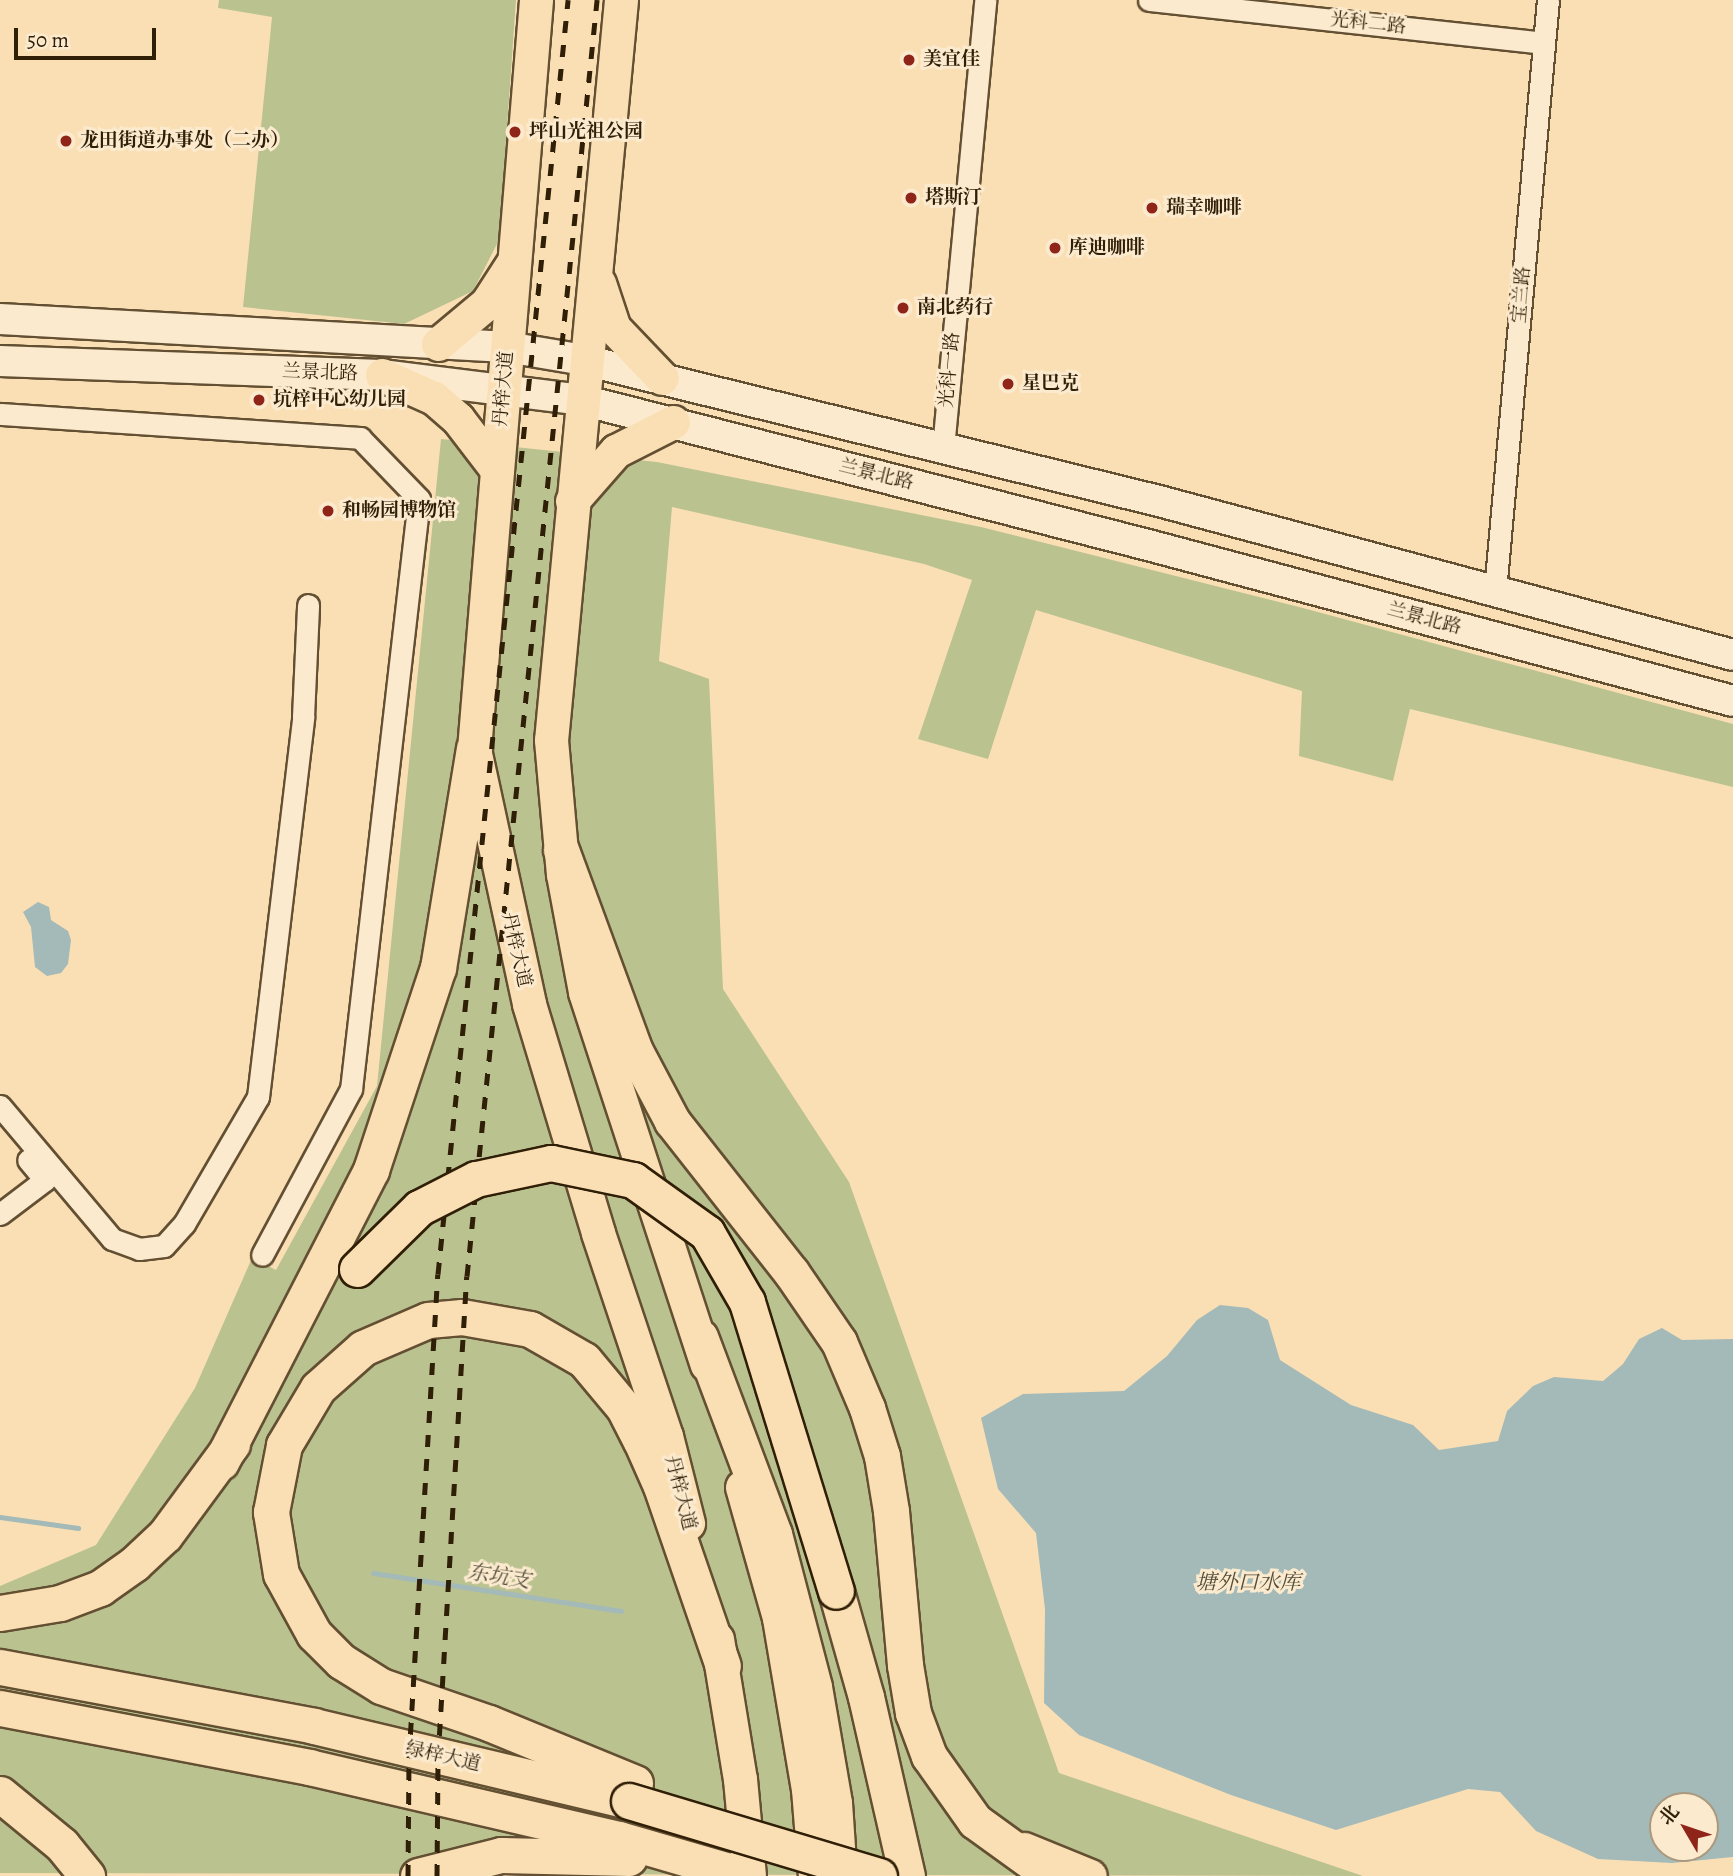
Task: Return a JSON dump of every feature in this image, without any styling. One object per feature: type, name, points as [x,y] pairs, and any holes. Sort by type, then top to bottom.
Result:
[{"type":"highway","points":[[221,1462],[370,1170],[438,968],[474,749]]},
{"type":"highway","points":[[561,850],[635,1051],[672,1121],[791,1272],[839,1342],[882,1457],[913,1713],[929,1756],[975,1821],[1051,1876]]},
{"type":"highway","points":[[0,1613],[60,1603],[100,1588],[165,1535],[221,1462],[309,1315],[419,1208],[476,1179],[551,1163],[633,1180],[707,1233],[747,1302],[866,1697],[907,1876]]},
{"type":"highway","points":[[632,1792],[489,1723],[381,1686],[341,1661],[314,1634],[281,1574],[271,1512],[284,1445],[318,1388],[363,1348],[393,1333],[439,1319],[496,1320],[530,1329],[584,1360],[624,1408],[662,1486],[723,1665]]},
{"type":"highway","points":[[700,1337],[774,1534],[814,1687],[834,1803],[839,1876]]},
{"type":"highway","name":"绿梓大道","points":[[0,1667],[314,1726],[632,1792],[762,1841],[879,1876]]},
{"type":"highway","name":"绿梓大道","points":[[0,1708],[309,1767],[617,1848]]},
{"type":"highway","points":[[0,1794],[62,1845],[87,1876]]},
{"type":"highway","points":[[418,1876],[501,1855],[617,1848],[701,1862],[747,1876]]},
{"type":"main road","name":"丹梓大道","points":[[536,0],[474,749],[529,1004],[598,1233],[666,1436],[723,1665],[747,1876]]},
{"type":"main road","points":[[621,0],[597,279],[584,360],[551,740],[561,850],[585,992],[700,1337],[779,1618],[808,1788],[814,1876]]},
{"type":"main road","points":[[438,344],[487,303],[515,259]]},
{"type":"main road","points":[[597,279],[614,328],[662,378]]},
{"type":"main road","name":"兰景北路","points":[[0,319],[507,346],[584,360],[943,448],[1733,655]]},
{"type":"main road","points":[[356,340],[368,375],[434,398],[458,419],[497,470]]},
{"type":"main road","name":"兰景北路","points":[[0,361],[368,375],[505,388],[582,400],[1733,702]]},
{"type":"main road","points":[[572,501],[615,451],[673,422]]},
{"type":"main road","points":[[975,1821],[1029,1852],[1090,1876]]},
{"type":"street","name":"光科一路","points":[[943,448],[985,0]]},
{"type":"street","name":"光科二路","points":[[1149,0],[1544,43]]},
{"type":"street","name":"宝兰路","points":[[1495,591],[1548,0]]},
{"type":"street","points":[[0,414],[360,438],[419,499],[352,1089],[262,1255]]},
{"type":"street","points":[[0,1106],[112,1239],[139,1249],[164,1246],[184,1224],[258,1097],[303,717],[307,605]]},
{"type":"street","points":[[0,1126],[45,1180],[0,1214]]},
{"type":"green space","points":[[219,0],[516,0],[499,240],[473,291],[404,324],[243,307],[272,17],[218,8]]},
{"type":"green space","points":[[441,439],[657,462],[981,527],[1303,608],[1733,724],[1733,787],[1410,709],[1393,781],[1299,756],[1302,691],[1036,610],[988,759],[918,739],[972,580],[924,564],[672,507],[659,661],[709,679],[723,989],[849,1182],[1059,1773],[1363,1876],[0,1873],[0,1586],[96,1545],[195,1388],[252,1258],[276,1270],[377,1086]]},
{"type":"water","points":[[38,902],[49,907],[51,920],[68,931],[71,940],[68,964],[61,973],[47,976],[35,967],[31,927],[23,912]]},
{"type":"water","name":"塘外口水库","points":[[1220,1305],[1248,1308],[1268,1320],[1280,1360],[1351,1405],[1413,1425],[1439,1450],[1498,1441],[1507,1411],[1533,1386],[1554,1377],[1603,1381],[1623,1364],[1639,1339],[1662,1328],[1682,1340],[1733,1339],[1733,1857],[1719,1858],[1719,1792],[1649,1792],[1649,1862],[1598,1859],[1536,1831],[1500,1792],[1468,1789],[1336,1830],[1231,1795],[1079,1735],[1044,1703],[1045,1609],[1036,1533],[998,1489],[981,1418],[1023,1394],[1124,1391],[1167,1356],[1197,1320]]},
{"type":"waterway","name":"东坑支","points":[[0,1517],[78,1528]]},
{"type":"waterway","name":"东坑支","points":[[373,1573],[621,1611]]},
{"type":"railway","points":[[408,1876],[409,1758],[438,1274],[568,0]]},
{"type":"railway","points":[[437,1876],[438,1759],[467,1276],[597,0]]},
{"type":"place","name":"美宜佳","points":[[909,60]]},
{"type":"place","name":"坪山光祖公园","points":[[515,132]]},
{"type":"place","name":"龙田街道办事处（二办）","points":[[66,141]]},
{"type":"place","name":"塔斯汀","points":[[911,198]]},
{"type":"place","name":"瑞幸咖啡","points":[[1152,208]]},
{"type":"place","name":"库迪咖啡","points":[[1055,248]]},
{"type":"place","name":"南北药行","points":[[903,308]]},
{"type":"place","name":"星巴克","points":[[1008,384]]},
{"type":"place","name":"坑梓中心幼儿园","points":[[259,400]]},
{"type":"place","name":"和畅园博物馆","points":[[328,511]]}]
